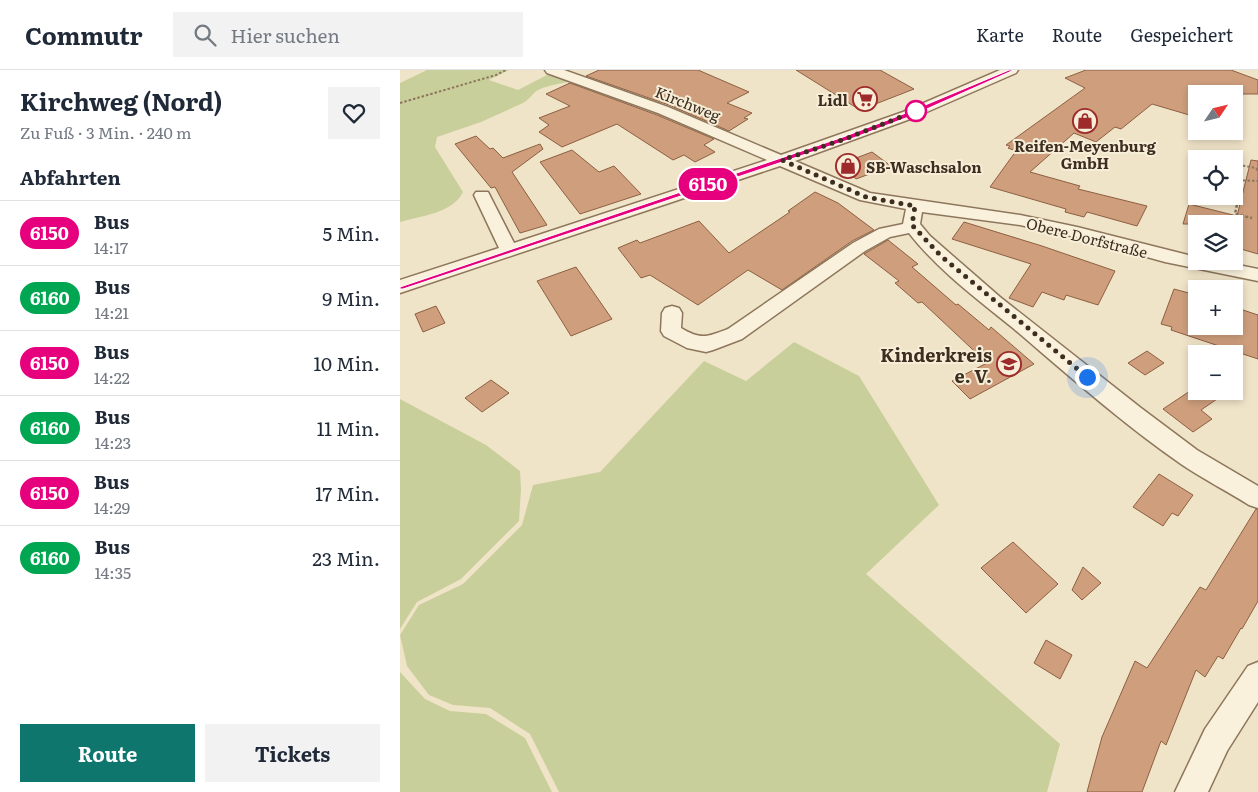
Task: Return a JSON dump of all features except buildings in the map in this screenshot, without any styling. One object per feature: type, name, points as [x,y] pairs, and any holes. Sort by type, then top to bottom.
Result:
[{"type":"street","name":"Kirchweg","points":[[552,70],[663,110],[866,197],[915,206]]},
{"type":"street","points":[[400,287],[782,160],[908,114],[1011,70]]},
{"type":"street","points":[[482,195],[509,250]]},
{"type":"street","points":[[915,206],[912,225],[941,256],[968,279],[1131,413],[1189,456],[1258,498]]},
{"type":"street","name":"Obere Dorfstraße","points":[[915,206],[1020,220],[1077,232],[1166,256],[1258,275]]},
{"type":"street","points":[[672,313],[671,331],[687,341],[706,345],[735,334],[859,247],[885,233],[914,227]]},
{"type":"street","points":[[1191,792],[1216,740],[1258,676]]},
{"type":"path","points":[[400,103],[496,75],[506,70]]},
{"type":"path","points":[[1243,166],[1257,169]]},
{"type":"path","points":[[1243,180],[1258,181]]},
{"type":"path","points":[[1237,205],[1235,214],[1252,218]]},
{"type":"green space","points":[[427,70],[509,70],[489,80],[518,90],[549,74],[571,81],[542,88],[523,103],[481,122],[437,137],[435,147],[463,192],[452,205],[436,213],[400,222],[400,83]]},
{"type":"green space","points":[[794,342],[859,376],[939,505],[866,574],[1060,744],[1047,792],[559,792],[530,734],[490,708],[453,705],[429,695],[407,666],[400,635],[419,605],[463,584],[522,525],[533,485],[600,472],[704,361],[746,381]]},
{"type":"green space","points":[[400,399],[486,445],[520,471],[521,489],[519,521],[461,579],[417,602],[400,629]]},
{"type":"green space","points":[[400,672],[425,699],[450,711],[486,714],[525,738],[552,792],[400,792]]},
{"type":"bus line","name":"6150","points":[[400,287],[845,139],[1011,70]]},
{"type":"place","name":"Lidl","points":[[865,99]]},
{"type":"place","name":"Reifen-Meyenburg GmbH","points":[[1085,121]]},
{"type":"place","name":"SB-Waschsalon","points":[[848,166]]},
{"type":"place","name":"Kinderkreis e. V.","points":[[1009,364]]},
{"type":"route","points":[[916,111],[845,139],[782,160],[848,191],[886,202],[915,206],[912,225],[926,242],[974,285],[1087,377]]}]
